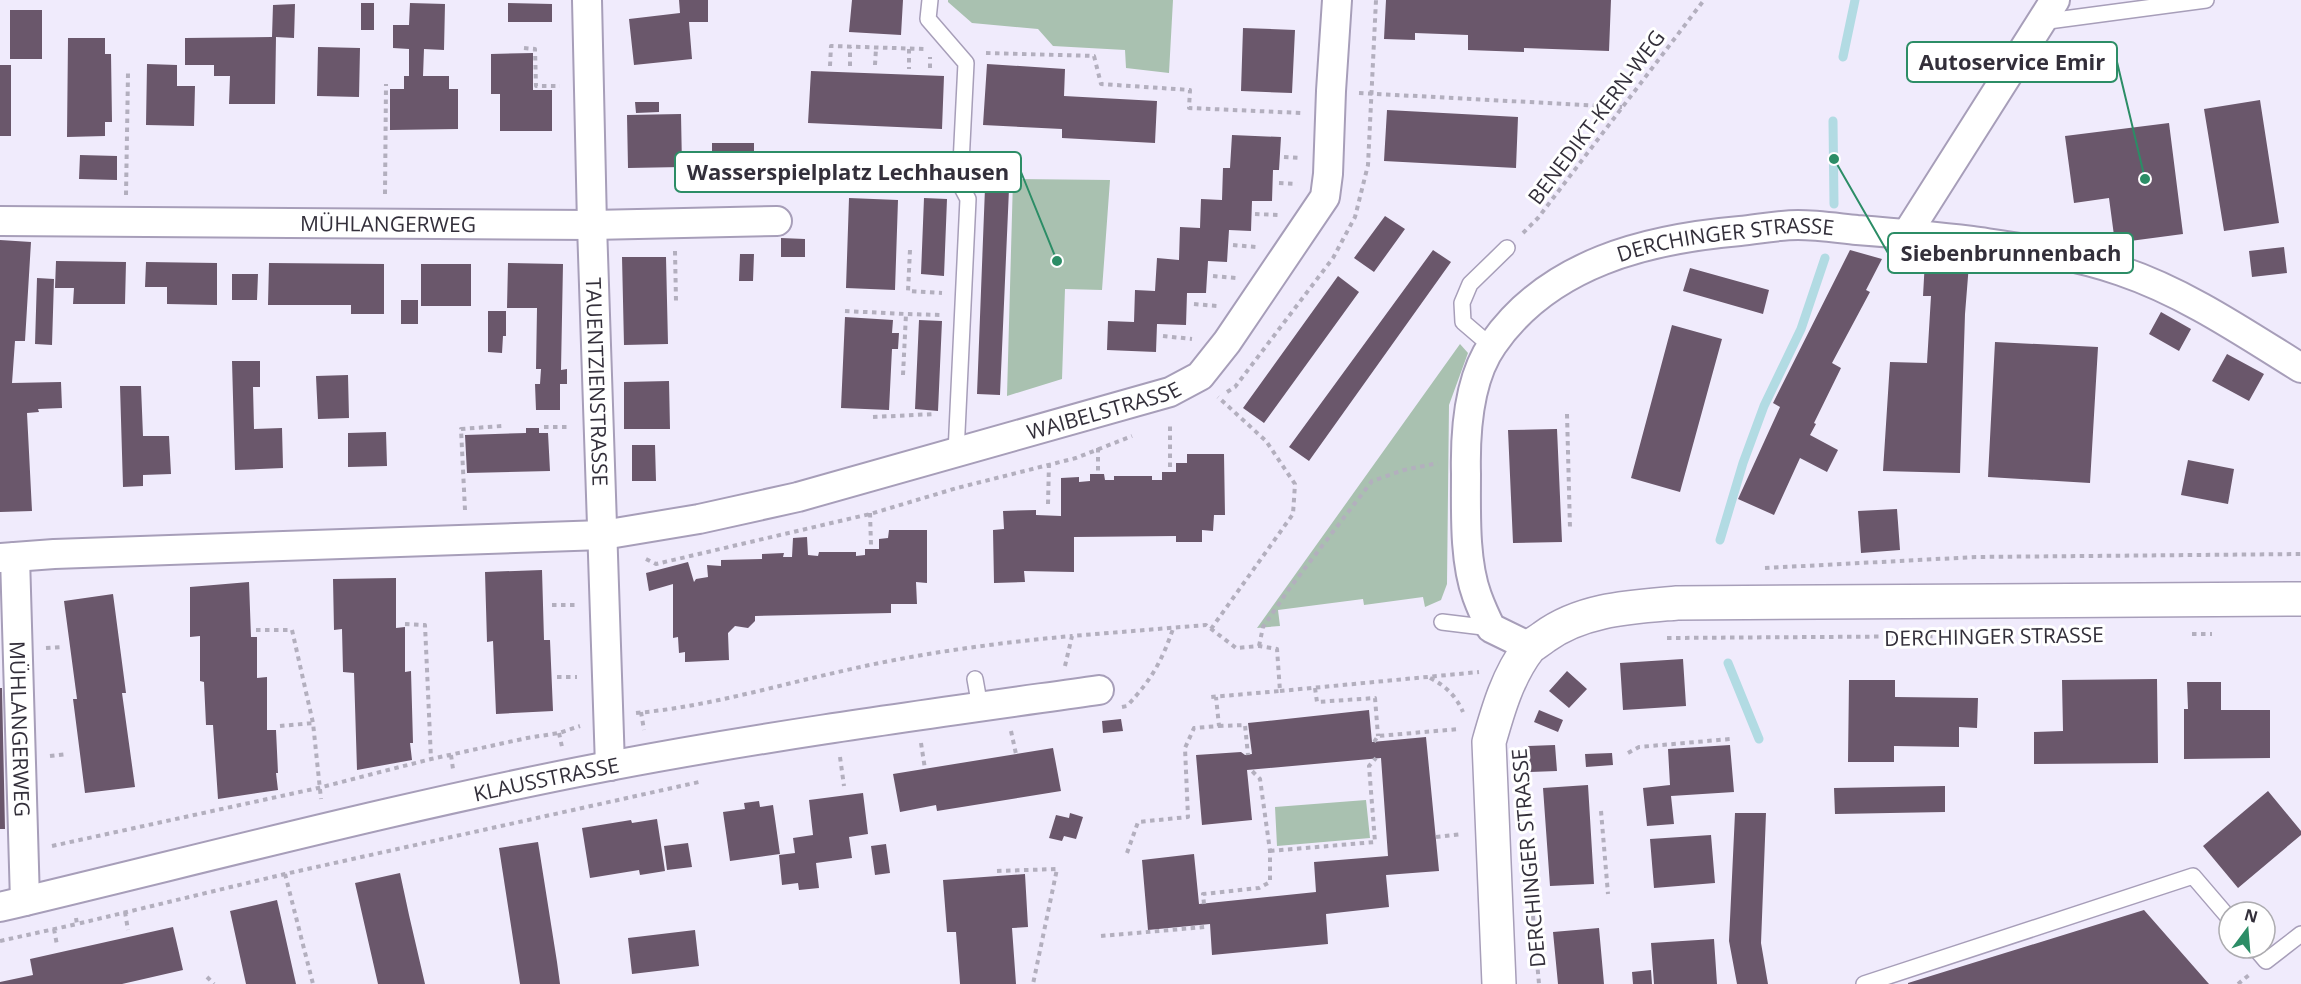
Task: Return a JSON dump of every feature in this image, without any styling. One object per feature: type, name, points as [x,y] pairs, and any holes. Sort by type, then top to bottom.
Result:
[{"type":"street","name":"TAUENTZIENSTRASSE","points":[[587,0],[610,766]]},
{"type":"street","name":"WAIBELSTRASSE","points":[[603,535],[699,519],[798,497],[1170,392],[1200,376],[1227,342],[1325,197],[1338,0]]},
{"type":"street","points":[[1908,232],[2048,11]]},
{"type":"street","name":"MÜHLANGERWEG","points":[[0,221],[592,225],[777,221]]},
{"type":"street","name":"DERCHINGER STRASSE","points":[[1499,984],[1489,742],[1498,709],[1514,673],[1508,636],[1476,594],[1470,563],[1465,439],[1468,412],[1476,383],[1491,346],[1514,318],[1545,289],[1583,268],[1628,250],[1699,235],[1798,225],[1908,232],[2044,252],[2120,270],[2187,298],[2301,368]]},
{"type":"street","name":"MÜHLANGERWEG","points":[[12,904],[22,853],[8,558],[65,553],[603,535]]},
{"type":"street","name":"DERCHINGER STRASSE","points":[[1508,636],[1560,625],[1607,610],[1677,603],[2301,599]]},
{"type":"street","name":"KLAUSSTRASSE","points":[[12,904],[470,796],[610,766],[1099,690]]},
{"type":"lane","points":[[930,0],[928,19],[966,63],[960,182],[968,198],[956,413],[956,453]]},
{"type":"lane","points":[[2048,11],[2206,0]]},
{"type":"lane","points":[[1491,346],[1463,322],[1462,303],[1470,284],[1507,248]]},
{"type":"lane","points":[[1442,622],[1508,636]]},
{"type":"lane","points":[[975,679],[980,707]]},
{"type":"lane","points":[[1864,984],[2193,876],[2217,904]]},
{"type":"lane","points":[[2277,953],[2301,934]]},
{"type":"path","points":[[1333,258],[1355,217],[1368,165],[1376,0]]},
{"type":"path","name":"BENEDIKT-KERN-WEG","points":[[1507,248],[1538,218],[1704,0]]},
{"type":"path","points":[[830,66],[831,46],[1094,56],[1101,84],[1190,90],[1189,108],[1331,103],[1372,93],[1622,107]]},
{"type":"path","points":[[850,47],[850,66]]},
{"type":"path","points":[[524,48],[535,49],[536,86],[589,86]]},
{"type":"path","points":[[875,65],[876,48]]},
{"type":"path","points":[[909,49],[909,69]]},
{"type":"path","points":[[126,223],[128,73]]},
{"type":"path","points":[[384,224],[386,84]]},
{"type":"path","points":[[777,221],[783,221],[783,174],[960,182]]},
{"type":"path","points":[[675,223],[676,301]]},
{"type":"path","points":[[910,250],[908,291],[963,294]]},
{"type":"path","points":[[845,311],[962,315]]},
{"type":"path","points":[[903,375],[906,314]]},
{"type":"path","points":[[1170,392],[1170,467]]},
{"type":"path","points":[[1211,629],[1293,514],[1295,484],[1266,441],[1218,396]]},
{"type":"path","points":[[873,417],[956,413]]},
{"type":"path","points":[[1567,414],[1570,528]]},
{"type":"path","points":[[1160,425],[1170,421]]},
{"type":"path","points":[[466,539],[461,429],[502,426]]},
{"type":"path","points":[[1043,427],[1050,464],[1048,504]]},
{"type":"path","points":[[704,554],[870,514],[957,488],[1076,458],[1139,433]]},
{"type":"path","points":[[1259,646],[1263,627],[1289,589],[1372,481],[1430,463],[1466,461]]},
{"type":"path","points":[[871,477],[871,545]]},
{"type":"path","points":[[1755,569],[1976,557],[2301,554]]},
{"type":"path","points":[[405,624],[425,626],[431,759]]},
{"type":"path","points":[[22,853],[112,831],[318,788],[431,759],[559,733],[607,716],[732,698],[839,672],[927,654],[1072,636],[1206,625],[1236,648],[1259,646],[1277,649],[1280,691]]},
{"type":"path","points":[[256,630],[292,630],[313,723],[318,788]]},
{"type":"path","points":[[2192,634],[2214,634]]},
{"type":"path","points":[[1056,696],[1072,636]]},
{"type":"path","points":[[1476,681],[1479,672],[1508,636]]},
{"type":"path","name":"DERCHINGER STRASSE","points":[[1659,638],[1978,636]]},
{"type":"path","points":[[1219,726],[1213,697],[1479,672]]},
{"type":"path","points":[[1429,678],[1443,684],[1458,701],[1467,720],[1469,710]]},
{"type":"path","points":[[1316,688],[1317,702],[1375,698],[1378,736],[1374,742]]},
{"type":"path","points":[[280,726],[313,723]]},
{"type":"path","points":[[1016,753],[1010,727],[1018,725]]},
{"type":"path","points":[[1126,853],[1138,822],[1188,818],[1185,748],[1194,728],[1245,725],[1248,755]]},
{"type":"path","points":[[1378,736],[1466,728]]},
{"type":"path","points":[[1628,753],[1638,747],[1730,739]]},
{"type":"path","points":[[925,769],[920,742],[932,740]]},
{"type":"path","points":[[828,757],[840,755],[844,786]]},
{"type":"path","points":[[1270,851],[1375,842],[1369,766],[1376,758]]},
{"type":"path","points":[[1204,904],[1203,894],[1259,888],[1270,882],[1270,851],[1260,779],[1251,770]]},
{"type":"path","points":[[196,895],[709,780]]},
{"type":"path","points":[[1601,811],[1608,894]]},
{"type":"path","points":[[277,841],[313,984]]},
{"type":"path","name":"DERCHINGER STRASSE","points":[[1528,862],[1539,984]]},
{"type":"path","points":[[997,871],[1057,869],[1033,984]]},
{"type":"path","points":[[125,912],[128,930]]},
{"type":"path","points":[[0,941],[77,924]]},
{"type":"path","points":[[1101,936],[1205,927],[1205,924]]},
{"type":"path","points":[[54,929],[57,945]]},
{"type":"path","points":[[207,977],[214,984]]},
{"type":"green space","points":[[948,0],[1173,0],[1169,73],[1126,68],[1125,50],[1053,46],[1038,29],[972,23]]},
{"type":"green space","points":[[1013,179],[1110,180],[1102,290],[1065,289],[1062,379],[1007,396]]},
{"type":"green space","points":[[1460,344],[1468,353],[1449,405],[1447,584],[1441,600],[1425,607],[1423,597],[1364,605],[1363,599],[1278,610],[1280,626],[1257,628]]},
{"type":"green space","points":[[1366,800],[1370,838],[1277,846],[1275,807]]},
{"type":"building","points":[[679,0],[708,0],[708,22],[689,22],[692,59],[634,65],[629,19],[680,13]]},
{"type":"building","points":[[852,0],[903,0],[901,35],[849,32]]},
{"type":"building","points":[[1386,0],[1611,0],[1609,51],[1524,48],[1524,52],[1468,50],[1468,35],[1415,33],[1415,40],[1384,39]]},
{"type":"building","points":[[361,3],[374,3],[374,30],[361,30]]},
{"type":"building","points":[[410,3],[445,4],[444,50],[424,49],[423,76],[449,76],[449,89],[458,89],[458,129],[390,130],[390,89],[404,89],[404,76],[409,76],[409,49],[393,48],[393,25],[409,25]]},
{"type":"building","points":[[508,3],[552,4],[552,22],[508,22]]},
{"type":"building","points":[[295,4],[294,38],[276,37],[275,104],[229,104],[230,76],[214,76],[214,65],[185,65],[185,38],[272,37],[273,5]]},
{"type":"building","points":[[10,10],[42,10],[42,59],[10,59]]},
{"type":"building","points":[[1243,28],[1295,30],[1292,93],[1241,91]]},
{"type":"building","points":[[68,38],[105,38],[105,54],[111,54],[112,122],[105,122],[105,136],[67,137]]},
{"type":"building","points":[[318,47],[360,48],[359,97],[317,96]]},
{"type":"building","points":[[533,53],[533,90],[552,90],[552,131],[500,131],[500,94],[491,94],[491,54]]},
{"type":"building","points":[[147,64],[177,65],[177,86],[195,86],[194,126],[146,125]]},
{"type":"building","points":[[987,64],[1065,69],[1064,96],[1157,101],[1155,143],[1062,138],[1062,129],[983,125]]},
{"type":"building","points":[[0,65],[11,65],[11,136],[0,136]]},
{"type":"building","points":[[811,71],[944,76],[942,129],[808,123]]},
{"type":"building","points":[[2260,100],[2279,223],[2224,231],[2204,109]]},
{"type":"building","points":[[635,102],[659,102],[659,112],[636,113]]},
{"type":"building","points":[[1387,110],[1518,117],[1516,168],[1384,161]]},
{"type":"building","points":[[681,114],[682,167],[628,168],[627,115]]},
{"type":"building","points":[[2169,123],[2183,234],[2115,243],[2109,198],[2074,203],[2065,136]]},
{"type":"building","points":[[1232,135],[1281,137],[1279,170],[1273,170],[1272,201],[1252,201],[1251,231],[1229,230],[1227,262],[1208,261],[1206,293],[1187,293],[1186,325],[1157,324],[1156,352],[1107,350],[1108,321],[1134,322],[1135,290],[1155,291],[1157,258],[1179,260],[1180,227],[1200,228],[1201,199],[1222,200],[1223,168],[1230,168]]},
{"type":"building","points":[[712,143],[754,143],[754,190],[712,190]]},
{"type":"building","points":[[80,155],[117,156],[117,180],[79,179]]},
{"type":"building","points":[[985,188],[1009,189],[1000,395],[977,394]]},
{"type":"building","points":[[849,198],[898,200],[895,290],[846,288]]},
{"type":"building","points":[[924,198],[947,199],[944,276],[921,274]]},
{"type":"building","points":[[1385,216],[1405,229],[1374,272],[1354,258]]},
{"type":"building","points":[[781,238],[805,239],[805,257],[781,257]]},
{"type":"building","points":[[0,240],[31,242],[25,341],[15,341],[12,383],[61,382],[62,408],[38,409],[39,412],[27,413],[32,511],[0,512]]},
{"type":"building","points":[[2284,247],[2287,273],[2252,277],[2249,251]]},
{"type":"building","points":[[1433,250],[1451,262],[1309,461],[1289,447]]},
{"type":"building","points":[[1850,250],[1882,259],[1866,290],[1870,292],[1832,363],[1841,368],[1810,435],[1838,450],[1827,472],[1800,458],[1774,515],[1738,499],[1780,407],[1773,403]]},
{"type":"building","points":[[740,254],[754,254],[753,281],[739,281]]},
{"type":"building","points":[[622,257],[666,257],[668,344],[624,345]]},
{"type":"building","points":[[1925,260],[1969,264],[1965,314],[1960,473],[1883,471],[1890,362],[1927,363],[1931,296],[1923,296]]},
{"type":"building","points":[[56,261],[126,262],[125,304],[73,304],[74,288],[55,288]]},
{"type":"building","points":[[146,262],[217,263],[217,305],[167,304],[167,287],[145,287]]},
{"type":"building","points":[[269,263],[384,264],[384,314],[351,314],[351,305],[268,305]]},
{"type":"building","points":[[508,263],[563,264],[561,370],[567,369],[567,384],[560,384],[560,410],[536,410],[535,384],[540,384],[541,369],[536,369],[537,308],[507,308]]},
{"type":"building","points":[[421,264],[471,264],[471,306],[421,306]]},
{"type":"building","points":[[1690,268],[1769,290],[1763,314],[1683,291]]},
{"type":"building","points":[[232,274],[258,274],[257,300],[232,300]]},
{"type":"building","points":[[1338,276],[1359,292],[1264,423],[1243,408]]},
{"type":"building","points":[[37,278],[54,279],[52,345],[35,344]]},
{"type":"building","points":[[401,300],[418,300],[418,324],[401,324]]},
{"type":"building","points":[[488,311],[506,311],[506,336],[503,336],[502,353],[488,352]]},
{"type":"building","points":[[2161,312],[2191,329],[2179,351],[2149,334]]},
{"type":"building","points":[[845,317],[893,320],[892,333],[899,333],[898,349],[892,349],[889,410],[841,408]]},
{"type":"building","points":[[919,320],[942,321],[938,411],[915,409]]},
{"type":"building","points":[[1672,325],[1722,339],[1680,492],[1631,478]]},
{"type":"building","points":[[1995,342],[2098,347],[2090,483],[1988,477]]},
{"type":"building","points":[[2227,354],[2264,374],[2249,401],[2212,381]]},
{"type":"building","points":[[232,361],[260,361],[260,387],[253,387],[254,429],[282,428],[283,468],[235,470]]},
{"type":"building","points":[[348,375],[349,418],[318,419],[316,376]]},
{"type":"building","points":[[669,381],[670,429],[624,429],[624,382]]},
{"type":"building","points":[[120,386],[141,386],[143,436],[169,436],[171,474],[143,475],[143,486],[123,487]]},
{"type":"building","points":[[526,428],[539,428],[539,433],[548,433],[550,471],[467,473],[465,435],[526,433]]},
{"type":"building","points":[[1557,429],[1562,542],[1513,543],[1508,430]]},
{"type":"building","points":[[386,432],[387,466],[348,467],[348,433]]},
{"type":"building","points":[[632,445],[655,445],[656,481],[632,481]]},
{"type":"building","points":[[1187,454],[1224,454],[1225,515],[1214,515],[1213,531],[1202,530],[1202,542],[1176,542],[1176,536],[1074,537],[1074,572],[1024,571],[1025,582],[994,583],[993,530],[1004,529],[1003,511],[1036,510],[1036,515],[1061,516],[1061,478],[1079,477],[1079,482],[1090,481],[1090,474],[1104,474],[1105,480],[1114,480],[1114,476],[1152,476],[1152,480],[1162,480],[1162,472],[1176,472],[1176,463],[1187,463]]},
{"type":"building","points":[[2188,460],[2234,469],[2228,504],[2181,495]]},
{"type":"building","points":[[1897,509],[1900,550],[1861,553],[1858,511]]},
{"type":"building","points":[[889,530],[927,530],[927,583],[916,582],[917,604],[891,604],[891,613],[755,616],[755,621],[748,628],[735,626],[728,633],[729,660],[685,662],[685,652],[679,653],[678,637],[673,638],[673,584],[649,591],[646,573],[688,562],[694,582],[696,579],[708,577],[707,565],[721,566],[721,560],[762,559],[762,554],[784,553],[783,557],[792,557],[793,538],[807,537],[808,555],[818,556],[819,552],[856,552],[856,556],[865,555],[865,549],[879,549],[879,539],[888,538]]},
{"type":"building","points":[[542,570],[544,640],[550,640],[553,711],[496,714],[493,641],[487,642],[485,572]]},
{"type":"building","points":[[396,578],[396,628],[405,627],[405,672],[411,671],[413,743],[410,743],[412,760],[357,770],[354,673],[343,672],[342,629],[334,630],[333,579]]},
{"type":"building","points":[[249,582],[251,637],[257,637],[257,678],[267,677],[267,730],[276,730],[278,790],[218,799],[213,725],[206,725],[204,682],[200,681],[200,636],[190,637],[190,587]]},
{"type":"building","points":[[113,594],[126,693],[122,693],[135,787],[85,793],[73,699],[77,699],[64,601]]},
{"type":"building","points":[[1683,659],[1686,706],[1623,710],[1620,663]]},
{"type":"building","points":[[1567,671],[1587,689],[1569,708],[1549,691]]},
{"type":"building","points":[[2157,679],[2158,763],[2034,764],[2034,732],[2063,731],[2062,680]]},
{"type":"building","points":[[1849,680],[1895,680],[1895,697],[1978,698],[1977,728],[1959,727],[1959,747],[1894,746],[1894,762],[1848,762]]},
{"type":"building","points":[[2187,682],[2221,682],[2221,710],[2270,710],[2270,758],[2184,759],[2184,709],[2188,709]]},
{"type":"building","points":[[0,688],[2,688],[5,829],[0,829]]},
{"type":"building","points":[[1369,710],[1372,742],[1426,737],[1439,871],[1386,875],[1389,907],[1326,914],[1328,944],[1212,955],[1210,924],[1148,930],[1142,860],[1194,854],[1199,904],[1316,892],[1314,862],[1388,856],[1381,758],[1247,770],[1252,820],[1202,825],[1196,755],[1241,752],[1245,755],[1252,754],[1248,723]]},
{"type":"building","points":[[1539,710],[1563,720],[1558,732],[1534,722]]},
{"type":"building","points":[[1121,719],[1123,731],[1103,733],[1102,721]]},
{"type":"building","points":[[1555,745],[1557,771],[1530,772],[1528,746]]},
{"type":"building","points":[[1730,745],[1734,792],[1671,796],[1674,824],[1647,826],[1643,788],[1670,785],[1668,749]]},
{"type":"building","points":[[1053,748],[1061,791],[937,811],[936,805],[900,812],[893,774]]},
{"type":"building","points":[[1612,753],[1613,765],[1586,767],[1585,754]]},
{"type":"building","points":[[1588,785],[1594,884],[1550,886],[1543,788]]},
{"type":"building","points":[[1945,786],[1945,812],[1835,814],[1834,788]]},
{"type":"building","points":[[2268,791],[2301,831],[2301,835],[2238,888],[2203,846]]},
{"type":"building","points":[[863,793],[868,834],[849,837],[852,858],[816,863],[819,888],[799,890],[798,883],[782,885],[779,855],[795,853],[793,838],[813,835],[809,800]]},
{"type":"building","points":[[759,801],[760,807],[773,805],[780,854],[730,861],[723,812],[745,809],[744,803]]},
{"type":"building","points":[[1070,813],[1083,817],[1076,839],[1064,836],[1062,841],[1049,838],[1056,815],[1069,818]]},
{"type":"building","points":[[1735,813],[1766,813],[1761,943],[1768,984],[1737,984],[1729,941]]},
{"type":"building","points":[[657,819],[665,871],[640,875],[639,870],[590,878],[582,828],[631,820],[632,823]]},
{"type":"building","points":[[1711,835],[1715,883],[1654,888],[1650,839]]},
{"type":"building","points":[[538,842],[560,984],[520,984],[499,848]]},
{"type":"building","points":[[688,843],[692,867],[667,870],[664,846]]},
{"type":"building","points":[[886,844],[890,873],[875,875],[871,846]]},
{"type":"building","points":[[400,873],[425,984],[378,984],[355,883]]},
{"type":"building","points":[[1025,874],[1028,927],[1012,928],[1016,984],[960,984],[956,932],[947,932],[943,880]]},
{"type":"building","points":[[277,900],[296,984],[246,984],[230,911]]},
{"type":"building","points":[[2144,910],[2209,984],[1908,984],[1908,983]]},
{"type":"building","points":[[173,927],[183,970],[122,984],[0,984],[0,982],[33,975],[30,959]]},
{"type":"building","points":[[1599,928],[1604,984],[1558,984],[1553,932]]},
{"type":"building","points":[[695,930],[699,966],[632,974],[628,938]]},
{"type":"building","points":[[1714,939],[1717,984],[1654,984],[1651,943]]},
{"type":"building","points":[[1651,970],[1652,984],[1633,984],[1632,972]]},
{"type":"waterway","points":[[1843,57],[1855,0]]},
{"type":"waterway","points":[[1833,121],[1834,204]]},
{"type":"waterway","points":[[1720,540],[1743,463],[1764,406],[1801,329],[1825,258]]},
{"type":"waterway","points":[[1728,663],[1759,739]]},
{"type":"place","name":"Siebenbrunnenbach","points":[[1834,159]]},
{"type":"place","name":"Autoservice Emir","points":[[2145,179]]},
{"type":"place","name":"Wasserspielplatz Lechhausen","points":[[1057,261]]}]
